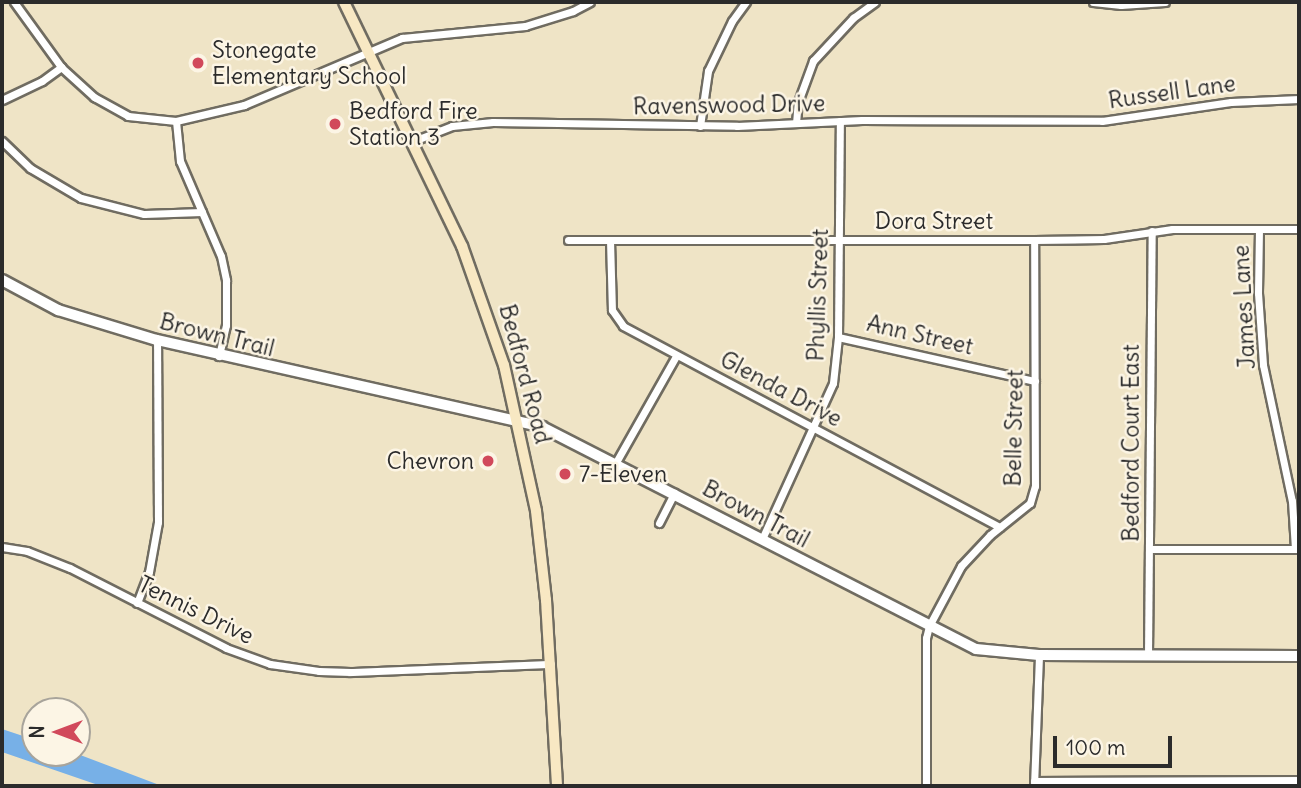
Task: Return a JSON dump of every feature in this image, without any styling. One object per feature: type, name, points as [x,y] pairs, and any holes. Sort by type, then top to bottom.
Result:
[{"type":"main road","name":"Bedford Road","points":[[344,2],[462,246],[504,365],[536,511],[551,664],[556,786]]},
{"type":"street","points":[[15,2],[61,67],[94,97],[128,116],[176,121],[244,104],[389,42],[418,34],[526,26],[573,12],[590,2]]},
{"type":"street","points":[[700,126],[708,71],[732,21],[746,2]]},
{"type":"street","points":[[796,123],[798,102],[813,61],[853,18],[875,2]]},
{"type":"street","points":[[1093,2],[1121,5],[1165,2]]},
{"type":"street","points":[[2,100],[61,67]]},
{"type":"street","name":"Russell Lane","points":[[1050,122],[1102,121],[1231,102],[1299,99]]},
{"type":"street","points":[[176,121],[180,162],[221,256],[226,280],[226,324],[219,356]]},
{"type":"street","name":"Ravenswood Drive","points":[[411,142],[452,126],[481,123],[700,126],[840,121],[1050,122]]},
{"type":"street","name":"Phyllis Street","points":[[762,538],[833,383],[838,337],[840,121]]},
{"type":"street","points":[[2,141],[30,168],[81,198],[144,214],[202,212]]},
{"type":"street","name":"James Lane","points":[[1259,229],[1258,293],[1263,365],[1290,489],[1297,549]]},
{"type":"street","name":"Dora Street","points":[[568,240],[1104,239],[1152,231],[1299,229]]},
{"type":"street","name":"Bedford Court East","points":[[1149,656],[1152,231]]},
{"type":"street","name":"Glenda Drive","points":[[610,240],[611,303],[616,319],[676,356],[1000,527]]},
{"type":"street","name":"Belle Street","points":[[926,786],[926,638],[929,626],[961,566],[1000,527],[1030,503],[1033,494],[1034,240]]},
{"type":"street","name":"Brown Trail","points":[[2,281],[58,310],[157,340],[439,406],[542,427],[976,649],[1039,654],[1299,656]]},
{"type":"street","name":"Ann Street","points":[[838,337],[1035,381]]},
{"type":"street","points":[[137,603],[149,572],[158,522],[157,340]]},
{"type":"street","points":[[615,464],[676,356]]},
{"type":"street","points":[[659,523],[674,493]]},
{"type":"street","name":"Tennis Drive","points":[[2,547],[27,551],[69,568],[245,656],[298,669],[350,672],[551,664]]},
{"type":"street","points":[[1149,549],[1297,549]]},
{"type":"street","points":[[1039,654],[1034,783],[1299,780]]},
{"type":"water","points":[[2,729],[21,735],[21,759],[2,752]]},
{"type":"water","points":[[91,759],[162,786],[101,786],[46,767],[91,767]]},
{"type":"place","name":"Stonegate Elementary School","points":[[198,63]]},
{"type":"place","name":"Bedford Fire Station 3","points":[[335,124]]},
{"type":"place","name":"Chevron","points":[[488,461]]},
{"type":"place","name":"7-Eleven","points":[[565,474]]}]
